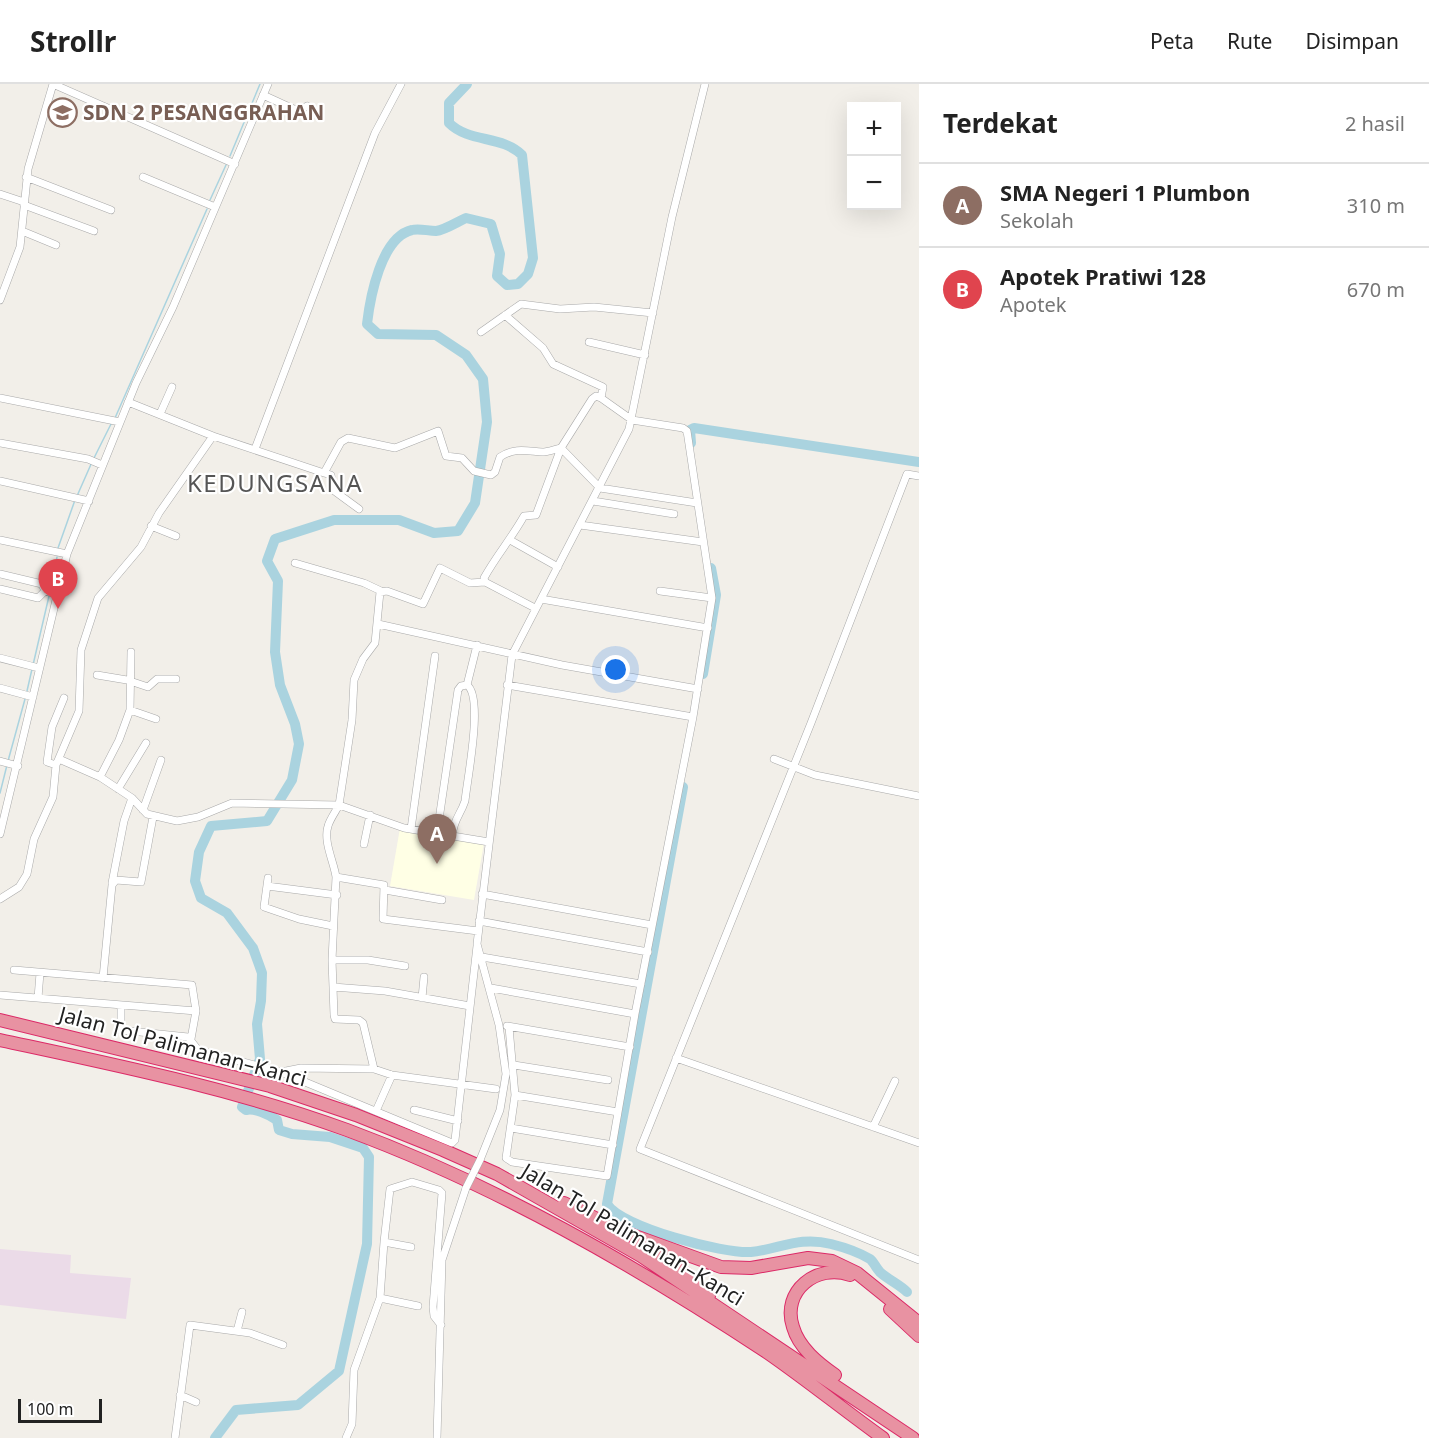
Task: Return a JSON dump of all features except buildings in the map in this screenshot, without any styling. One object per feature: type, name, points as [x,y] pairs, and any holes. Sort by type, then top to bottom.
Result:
[{"type":"highway","name":"Jalan Tol Palimanan–Kanci","points":[[0,1020],[270,1086],[367,1119],[496,1174],[641,1256],[892,1421],[914,1438]]},
{"type":"highway","name":"Jalan Tol Palimanan–Kanci","points":[[0,1040],[122,1067],[266,1104],[346,1130],[434,1164],[568,1232],[642,1273],[769,1354],[883,1438]]},
{"type":"highway","points":[[122,1067],[126,1049]]},
{"type":"highway","points":[[496,1174],[624,1232],[722,1267],[751,1268],[808,1258],[832,1261],[857,1272],[919,1323]]},
{"type":"highway","points":[[624,1232],[690,1276],[719,1309]]},
{"type":"highway","points":[[892,1421],[815,1359],[802,1345],[793,1326],[792,1301],[800,1288],[812,1277],[820,1273],[840,1271],[864,1283],[919,1336]]},
{"type":"street","points":[[0,300],[14,269],[22,231],[26,177],[53,84],[235,164]]},
{"type":"street","points":[[0,834],[10,764],[51,592],[116,421],[128,402],[173,307],[268,84]]},
{"type":"street","points":[[255,449],[375,133],[401,84]]},
{"type":"street","points":[[121,1005],[121,1030],[191,1039],[200,1050],[281,1072],[450,1143],[456,1140],[482,894],[512,654],[600,488],[632,420],[672,217],[705,84]]},
{"type":"street","points":[[263,95],[298,111],[307,106]]},
{"type":"street","points":[[26,177],[111,210]]},
{"type":"street","points":[[143,177],[215,207]]},
{"type":"street","points":[[0,194],[94,231]]},
{"type":"street","points":[[22,231],[56,245]]},
{"type":"street","points":[[481,332],[523,304],[560,309],[594,307],[653,313]]},
{"type":"street","points":[[505,315],[543,348],[553,364],[603,387],[601,398]]},
{"type":"street","points":[[589,342],[645,355]]},
{"type":"street","points":[[160,414],[172,387]]},
{"type":"street","points":[[485,582],[484,578],[494,558],[510,540],[524,516],[536,515],[561,448],[592,399],[596,396],[601,398],[632,420],[686,429],[712,598],[693,717],[635,1014],[608,1174],[604,1176],[512,1162],[505,1157],[515,1095],[509,1027]]},
{"type":"street","points":[[0,398],[116,421]]},
{"type":"street","points":[[128,402],[213,436],[331,475],[333,491],[358,509]]},
{"type":"street","points":[[324,473],[345,439],[395,448],[437,431],[441,433],[446,456],[463,458],[476,472],[489,474],[494,473],[498,459],[505,454],[528,448],[545,452],[561,448]]},
{"type":"street","points":[[0,900],[19,887],[27,874],[34,839],[55,792],[57,762],[79,711],[81,650],[94,606],[115,575],[141,547],[151,526],[213,436]]},
{"type":"street","points":[[0,443],[88,459],[100,464]]},
{"type":"street","points":[[561,448],[600,488],[697,503]]},
{"type":"street","points":[[919,476],[907,474],[640,1149],[919,1260]]},
{"type":"street","points":[[0,481],[85,500]]},
{"type":"street","points":[[593,501],[674,514]]},
{"type":"street","points":[[580,525],[703,542]]},
{"type":"street","points":[[151,526],[176,536]]},
{"type":"street","points":[[0,540],[67,554]]},
{"type":"street","points":[[510,540],[558,567]]},
{"type":"street","points":[[295,563],[364,583],[381,591],[423,604],[439,568],[470,584],[485,582],[536,608]]},
{"type":"street","points":[[0,574],[42,584],[51,592]]},
{"type":"street","points":[[0,589],[40,598],[51,592]]},
{"type":"street","points":[[374,1069],[363,1023],[359,1020],[334,1018],[332,960],[336,877],[335,864],[329,854],[328,828],[339,805],[352,720],[354,680],[363,659],[375,643],[381,591]]},
{"type":"street","points":[[660,591],[712,598]]},
{"type":"street","points":[[541,599],[708,628]]},
{"type":"street","points":[[378,624],[512,654],[698,689]]},
{"type":"street","points":[[467,685],[477,645]]},
{"type":"street","points":[[100,777],[119,740],[130,710],[132,652]]},
{"type":"street","points":[[411,829],[435,656]]},
{"type":"street","points":[[0,658],[34,667]]},
{"type":"street","points":[[97,675],[132,681],[149,687],[157,679],[176,679]]},
{"type":"street","points":[[437,833],[458,690],[461,686],[467,685]]},
{"type":"street","points":[[452,836],[455,818],[462,810],[465,801],[475,711],[471,689],[467,685]]},
{"type":"street","points":[[507,686],[693,717]]},
{"type":"street","points":[[0,688],[28,695]]},
{"type":"street","points":[[64,698],[49,744],[47,761],[57,762],[100,777],[132,798],[153,817],[181,821],[198,817],[226,804],[339,805],[411,829],[489,842]]},
{"type":"street","points":[[130,710],[156,719]]},
{"type":"street","points":[[118,789],[146,743]]},
{"type":"street","points":[[774,759],[815,775],[919,796]]},
{"type":"street","points":[[143,810],[161,760]]},
{"type":"street","points":[[103,978],[112,883],[124,820],[132,798]]},
{"type":"street","points":[[364,844],[370,815]]},
{"type":"street","points":[[112,883],[116,880],[141,882],[153,817]]},
{"type":"street","points":[[336,877],[384,884],[383,919],[478,931]]},
{"type":"street","points":[[268,878],[264,907],[298,919],[333,926]]},
{"type":"street","points":[[267,886],[336,895]]},
{"type":"street","points":[[385,890],[442,900]]},
{"type":"street","points":[[482,894],[652,925]]},
{"type":"street","points":[[479,921],[648,952]]},
{"type":"street","points":[[436,1438],[442,1260],[466,1188],[495,1125],[503,1096],[505,1054],[491,988],[477,944]]},
{"type":"street","points":[[482,957],[641,984]]},
{"type":"street","points":[[332,960],[368,960],[405,966]]},
{"type":"street","points":[[14,970],[193,985],[196,1011],[191,1039]]},
{"type":"street","points":[[38,998],[40,973]]},
{"type":"street","points":[[422,998],[424,977]]},
{"type":"street","points":[[333,987],[370,989],[470,1006]]},
{"type":"street","points":[[491,988],[635,1014]]},
{"type":"street","points":[[0,995],[196,1011]]},
{"type":"street","points":[[499,1024],[630,1047]]},
{"type":"street","points":[[676,1058],[919,1143]]},
{"type":"street","points":[[514,1065],[608,1080]]},
{"type":"street","points":[[281,1072],[301,1068],[374,1069],[392,1075],[496,1089]]},
{"type":"street","points":[[376,1111],[392,1075]]},
{"type":"street","points":[[873,1127],[895,1081]]},
{"type":"street","points":[[515,1095],[618,1112]]},
{"type":"street","points":[[414,1110],[458,1121]]},
{"type":"street","points":[[511,1128],[613,1145]]},
{"type":"street","points":[[346,1438],[352,1424],[354,1370],[380,1298],[390,1189],[412,1182],[440,1190],[442,1193],[433,1307],[434,1316],[441,1325]]},
{"type":"street","points":[[384,1242],[411,1247]]},
{"type":"street","points":[[380,1298],[418,1306]]},
{"type":"street","points":[[237,1332],[242,1312]]},
{"type":"street","points":[[175,1438],[190,1325],[237,1332],[283,1345]]},
{"type":"street","points":[[180,1395],[196,1402]]},
{"type":"shaded area","points":[[400,828],[484,843],[474,900],[390,886]]},
{"type":"shaded area","points":[[0,1249],[71,1255],[70,1273],[131,1278],[126,1319],[0,1305]]},
{"type":"waterway","points":[[230,156],[260,84]]},
{"type":"waterway","points":[[215,1438],[236,1410],[298,1405],[339,1371],[367,1244],[369,1157],[363,1148],[330,1137],[292,1134],[279,1130],[277,1120],[262,1112],[246,1110],[242,1107],[260,1059],[257,1024],[262,973],[253,948],[227,913],[201,898],[195,881],[199,852],[211,826],[267,821],[292,780],[299,744],[295,724],[280,685],[275,652],[278,581],[267,561],[275,539],[334,520],[399,520],[434,533],[458,531],[475,503],[487,422],[483,379],[466,355],[436,335],[378,334],[367,324],[374,285],[385,256],[401,235],[412,230],[440,230],[466,218],[491,224],[500,254],[497,276],[507,285],[518,284],[528,274],[533,258],[522,155],[505,144],[466,134],[449,123],[449,103],[467,84]]},
{"type":"waterway","points":[[210,200],[226,165]]},
{"type":"waterway","points":[[115,418],[207,209]]},
{"type":"waterway","points":[[94,458],[112,422]]},
{"type":"waterway","points":[[691,443],[690,430],[694,428],[919,462]]},
{"type":"waterway","points":[[77,496],[92,462]]},
{"type":"waterway","points":[[58,548],[75,500]]},
{"type":"waterway","points":[[51,589],[57,557]]},
{"type":"waterway","points":[[703,674],[716,595],[711,568]]},
{"type":"waterway","points":[[33,665],[49,596]]},
{"type":"waterway","points":[[27,691],[32,669]]},
{"type":"waterway","points":[[8,761],[25,699]]},
{"type":"waterway","points":[[0,793],[7,765]]},
{"type":"waterway","points":[[683,787],[607,1204],[616,1213],[651,1230],[719,1249],[751,1252],[809,1241],[836,1245],[870,1259],[881,1273],[907,1292]]},
{"type":"place","name":"SDN 2 PESANGGRAHAN","points":[[62,112]]},
{"type":"place","name":"Apotek Pratiwi 128","points":[[58,609]]},
{"type":"place","name":"SMA Negeri 1 Plumbon","points":[[437,864]]},
{"type":"district","name":"KEDUNGSANA","points":[[275,482]]}]
